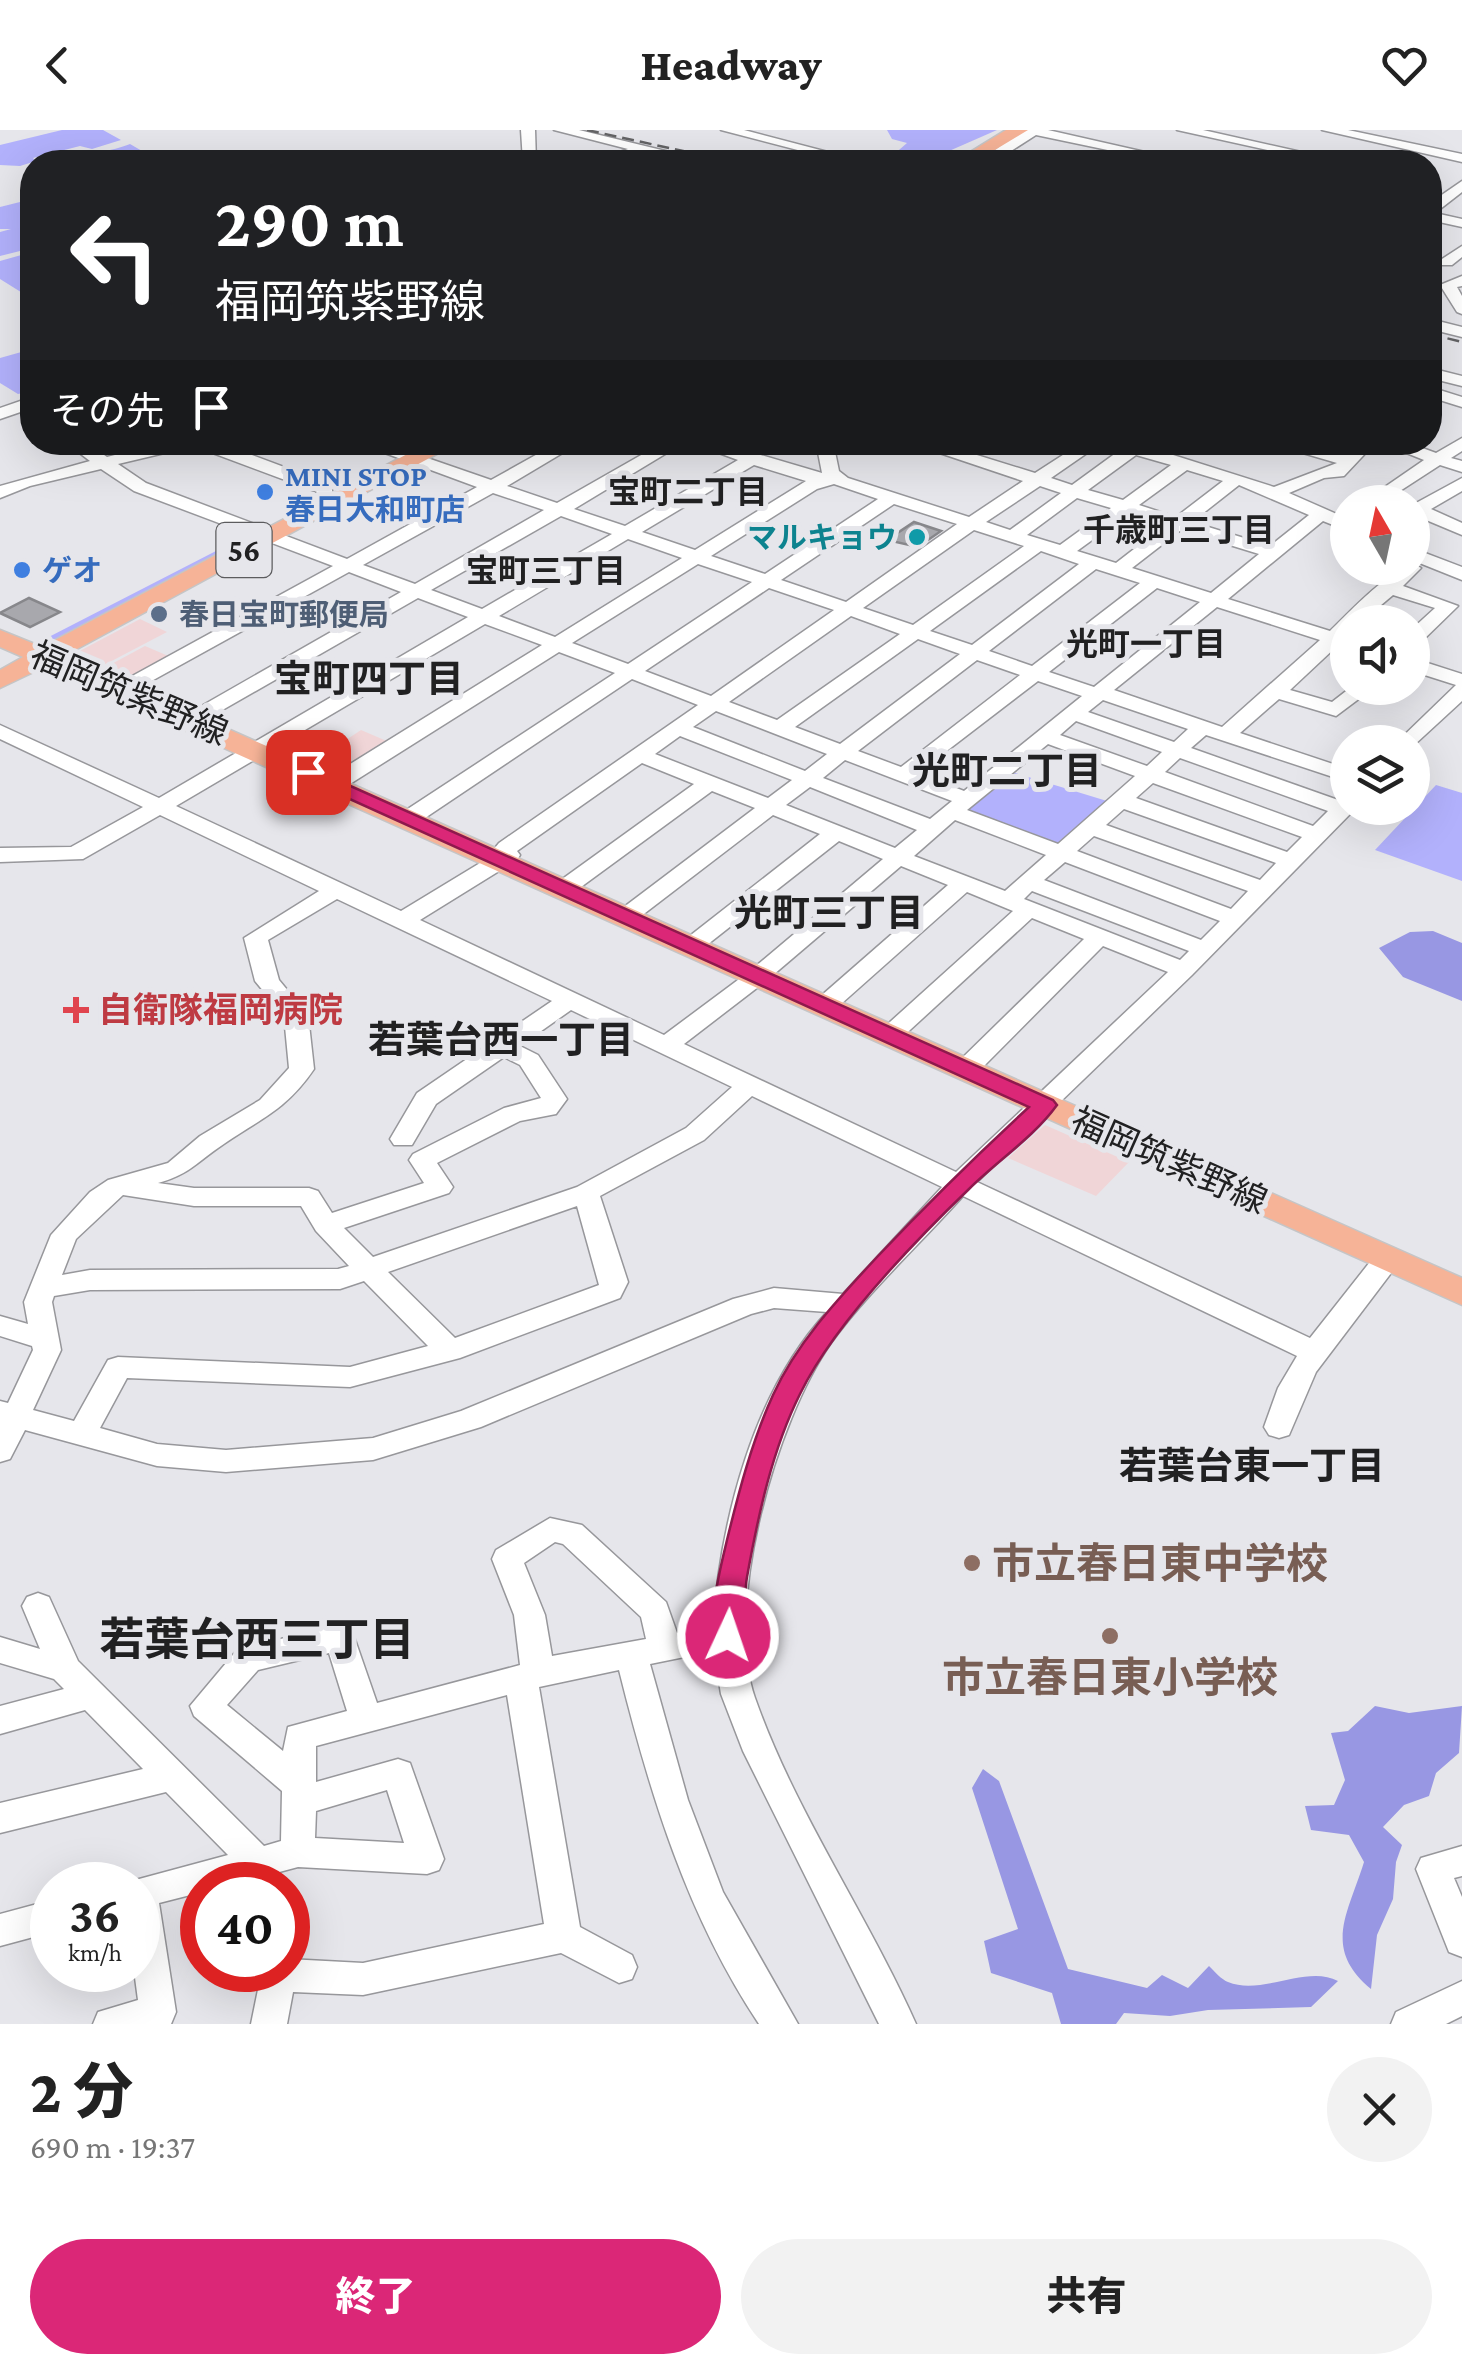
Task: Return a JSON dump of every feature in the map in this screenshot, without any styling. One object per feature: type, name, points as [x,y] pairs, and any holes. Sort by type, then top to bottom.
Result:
[{"type":"main road","points":[[983,150],[1019,130]]},
{"type":"main road","name":"56","points":[[260,531],[326,488],[400,455]]},
{"type":"main road","name":"56","points":[[0,680],[16,650],[260,531],[401,455]]},
{"type":"main road","name":"福岡筑紫野線","points":[[16,650],[191,720],[1462,1292]]},
{"type":"street","points":[[562,130],[651,150]]},
{"type":"street","points":[[728,130],[810,150]]},
{"type":"street","points":[[1003,150],[1033,130],[1123,150]]},
{"type":"street","points":[[1184,130],[1278,150]]},
{"type":"street","points":[[1329,130],[1424,150]]},
{"type":"street","points":[[1285,150],[1302,139]]},
{"type":"street","points":[[637,150],[643,148]]},
{"type":"street","points":[[1446,262],[1462,250]]},
{"type":"street","points":[[1455,283],[1462,308]]},
{"type":"street","points":[[1416,485],[1437,458],[1462,443]]},
{"type":"street","points":[[92,455],[140,487],[903,775],[1060,854],[1234,918]]},
{"type":"street","points":[[0,493],[24,482],[132,455]]},
{"type":"street","points":[[236,455],[326,488]]},
{"type":"street","points":[[414,455],[492,487],[1034,675],[1330,770]]},
{"type":"street","points":[[121,690],[550,455]]},
{"type":"street","points":[[191,720],[654,455]]},
{"type":"street","points":[[737,455],[814,478],[836,479],[1215,601],[1330,628]]},
{"type":"street","points":[[828,455],[836,479]]},
{"type":"street","points":[[957,455],[1271,552]]},
{"type":"street","points":[[974,524],[1076,455]]},
{"type":"street","points":[[1012,537],[1123,455]]},
{"type":"street","points":[[1155,455],[1236,478],[1330,516]]},
{"type":"street","points":[[1312,455],[1345,466],[1372,485]]},
{"type":"street","points":[[1274,493],[1345,466],[1356,455]]},
{"type":"street","points":[[1428,455],[1462,466]]},
{"type":"street","points":[[0,855],[75,854],[752,460]]},
{"type":"street","points":[[1062,553],[1184,464]]},
{"type":"street","points":[[0,472],[24,482]]},
{"type":"street","points":[[1117,571],[1236,478]]},
{"type":"street","points":[[334,784],[811,484],[836,479]]},
{"type":"street","points":[[1430,494],[1462,482]]},
{"type":"street","points":[[408,819],[892,498]]},
{"type":"street","points":[[1430,517],[1462,530]]},
{"type":"street","points":[[665,1046],[758,976],[1271,552],[1330,523]]},
{"type":"street","points":[[402,921],[496,860],[517,852],[717,705],[976,531],[974,524]]},
{"type":"street","points":[[780,728],[1038,545]]},
{"type":"street","points":[[624,918],[1092,563]]},
{"type":"street","points":[[1430,565],[1462,574]]},
{"type":"street","points":[[903,775],[1152,582]]},
{"type":"street","points":[[1371,605],[1388,587],[1448,606],[1430,623]]},
{"type":"street","points":[[1225,735],[1330,645]]},
{"type":"street","points":[[1430,670],[1462,681]]},
{"type":"street","points":[[1425,725],[1462,690]]},
{"type":"street","points":[[1276,692],[1336,710],[1342,705]]},
{"type":"street","points":[[644,757],[686,732],[717,705]]},
{"type":"street","points":[[1075,714],[1330,801]]},
{"type":"street","points":[[889,1036],[1018,905],[1028,882],[1203,727]]},
{"type":"street","points":[[0,730],[1317,1353]]},
{"type":"street","points":[[686,732],[935,828]]},
{"type":"street","points":[[1047,737],[1318,835]]},
{"type":"street","points":[[644,757],[1184,970]]},
{"type":"street","points":[[562,890],[710,783]]},
{"type":"street","points":[[1120,800],[1291,862]]},
{"type":"street","points":[[896,2023],[760,1752],[737,1694],[728,1636],[732,1581],[756,1480],[786,1394],[822,1335],[958,1184],[1184,970],[1330,822]]},
{"type":"street","points":[[1090,827],[1263,889]]},
{"type":"street","points":[[690,947],[837,832]]},
{"type":"street","points":[[1028,882],[1204,949]]},
{"type":"street","points":[[823,1007],[964,883]]},
{"type":"street","points":[[0,1451],[7,1414],[47,1350],[38,1302],[64,1234],[99,1198],[117,1186],[177,1169],[209,1142],[269,1106],[302,1070],[296,1015],[267,981],[256,938],[336,890]]},
{"type":"street","points":[[965,1070],[1099,937]]},
{"type":"street","points":[[404,1139],[426,1099],[570,1000]]},
{"type":"street","points":[[326,1225],[440,1187],[422,1160],[513,1114],[547,1108],[554,1099],[530,1060],[502,1046]]},
{"type":"street","points":[[42,1288],[90,1280],[340,1279],[586,1192],[695,1134],[751,1084]]},
{"type":"street","points":[[117,1186],[194,1196],[310,1197],[326,1225],[450,1351]]},
{"type":"street","points":[[82,1436],[118,1367],[350,1377],[450,1351],[610,1291],[614,1282],[586,1192]]},
{"type":"street","points":[[1279,1426],[1279,1412],[1292,1384],[1387,1260]]},
{"type":"street","points":[[7,1414],[158,1455],[226,1461],[373,1449],[471,1419],[743,1306],[774,1298],[848,1304]]},
{"type":"street","points":[[0,1326],[43,1339]]},
{"type":"street","points":[[564,1936],[529,1676],[536,1642],[529,1602],[507,1559],[550,1530],[570,1533],[655,1611],[648,1652],[656,1752],[714,1913],[744,1976],[780,2024]]},
{"type":"street","points":[[38,1606],[65,1669],[258,1862],[298,1852],[427,1859],[398,1772],[299,1793]]},
{"type":"street","points":[[298,1852],[300,1737],[529,1676],[728,1636]]},
{"type":"street","points":[[299,1793],[206,1706],[248,1660],[340,1638],[366,1720]]},
{"type":"street","points":[[0,1650],[65,1669]]},
{"type":"street","points":[[0,1720],[91,1695]]},
{"type":"street","points":[[0,1818],[172,1776]]},
{"type":"street","points":[[1462,1861],[1434,1870],[1462,1941]]},
{"type":"street","points":[[0,1930],[30,1922]]},
{"type":"street","points":[[269,2024],[278,1976],[362,1979],[564,1936],[619,1967]]},
{"type":"street","points":[[111,2024],[158,2012],[155,1992]]},
{"type":"street","points":[[1409,2024],[1462,1998]]},
{"type":"shaded area","points":[[62,130],[103,130],[121,140],[92,149],[80,146],[20,150],[20,166],[0,165],[0,145]]},
{"type":"shaded area","points":[[887,130],[997,130],[951,150],[899,150],[907,143],[892,139]]},
{"type":"shaded area","points":[[130,144],[140,150],[109,150]]},
{"type":"shaded area","points":[[20,202],[20,251],[0,256],[0,232],[11,229],[0,229],[0,207]]},
{"type":"shaded area","points":[[20,255],[20,292],[0,279],[0,261]]},
{"type":"shaded area","points":[[20,352],[20,394],[0,383],[0,358]]},
{"type":"shaded area","points":[[249,534],[257,537],[50,645],[41,641]]},
{"type":"shaded area","points":[[140,619],[167,632],[104,665],[76,653]]},
{"type":"shaded area","points":[[145,646],[173,658],[135,679],[106,667]]},
{"type":"shaded area","points":[[361,730],[389,742],[339,773],[313,762]]},
{"type":"shaded area","points":[[1015,773],[1107,801],[1056,845],[967,811]]},
{"type":"shaded area","points":[[1436,785],[1462,793],[1462,881],[1375,850],[1398,825],[1430,825],[1430,791]]},
{"type":"shaded area","points":[[1433,931],[1462,943],[1462,1001],[1403,977],[1379,948],[1410,932]]},
{"type":"shaded area","points":[[1045,1125],[1129,1162],[1096,1196],[1008,1158]]},
{"type":"shaded area","points":[[1375,1706],[1409,1713],[1462,1706],[1459,1753],[1436,1773],[1429,1796],[1404,1805],[1383,1827],[1402,1845],[1396,1862],[1393,1899],[1377,1935],[1371,1989],[1356,1974],[1343,1945],[1346,1914],[1364,1862],[1349,1835],[1311,1830],[1305,1806],[1334,1805],[1345,1780],[1331,1733],[1348,1731]]},
{"type":"shaded area","points":[[983,1769],[999,1781],[1068,1969],[1147,1988],[1162,1975],[1188,1988],[1209,1966],[1226,1981],[1241,1985],[1313,1976],[1338,1981],[1311,2007],[1208,2010],[1170,2016],[1124,2013],[1116,2024],[1061,2024],[1052,1993],[991,1973],[984,1941],[1018,1929],[972,1788]]},
{"type":"building","name":"マルキョウ","points":[[914,522],[941,531],[918,547],[887,540]]},
{"type":"building","points":[[29,598],[60,612],[30,627],[0,613]]},
{"type":"railway","points":[[587,130],[678,150]]},
{"type":"railway","points":[[1442,337],[1462,342]]},
{"type":"place","name":"MINI STOP 春日大和町店","points":[[265,492]]},
{"type":"place","name":"マルキョウ","points":[[917,537]]},
{"type":"place","name":"ゲオ","points":[[22,570]]},
{"type":"place","name":"春日宝町郵便局","points":[[159,614]]},
{"type":"place","name":"自衛隊福岡病院","points":[[76,1010]]},
{"type":"place","name":"市立春日東中学校","points":[[972,1563]]},
{"type":"place","name":"市立春日東小学校","points":[[1110,1636]]},
{"type":"district","name":"宝町二丁目","points":[[688,492]]},
{"type":"district","name":"千歳町三丁目","points":[[1179,530]]},
{"type":"district","name":"宝町三丁目","points":[[546,571]]},
{"type":"district","name":"光町一丁目","points":[[1146,644]]},
{"type":"district","name":"宝町四丁目","points":[[369,679]]},
{"type":"district","name":"光町二丁目","points":[[1007,771]]},
{"type":"district","name":"光町三丁目","points":[[829,913]]},
{"type":"district","name":"若葉台西一丁目","points":[[501,1040]]},
{"type":"district","name":"若葉台東一丁目","points":[[1252,1466]]},
{"type":"district","name":"若葉台西三丁目","points":[[257,1640]]},
{"type":"route","points":[[308,772],[1045,1105],[958,1184],[848,1304],[822,1335],[786,1394],[756,1480],[732,1581],[728,1636]]}]
